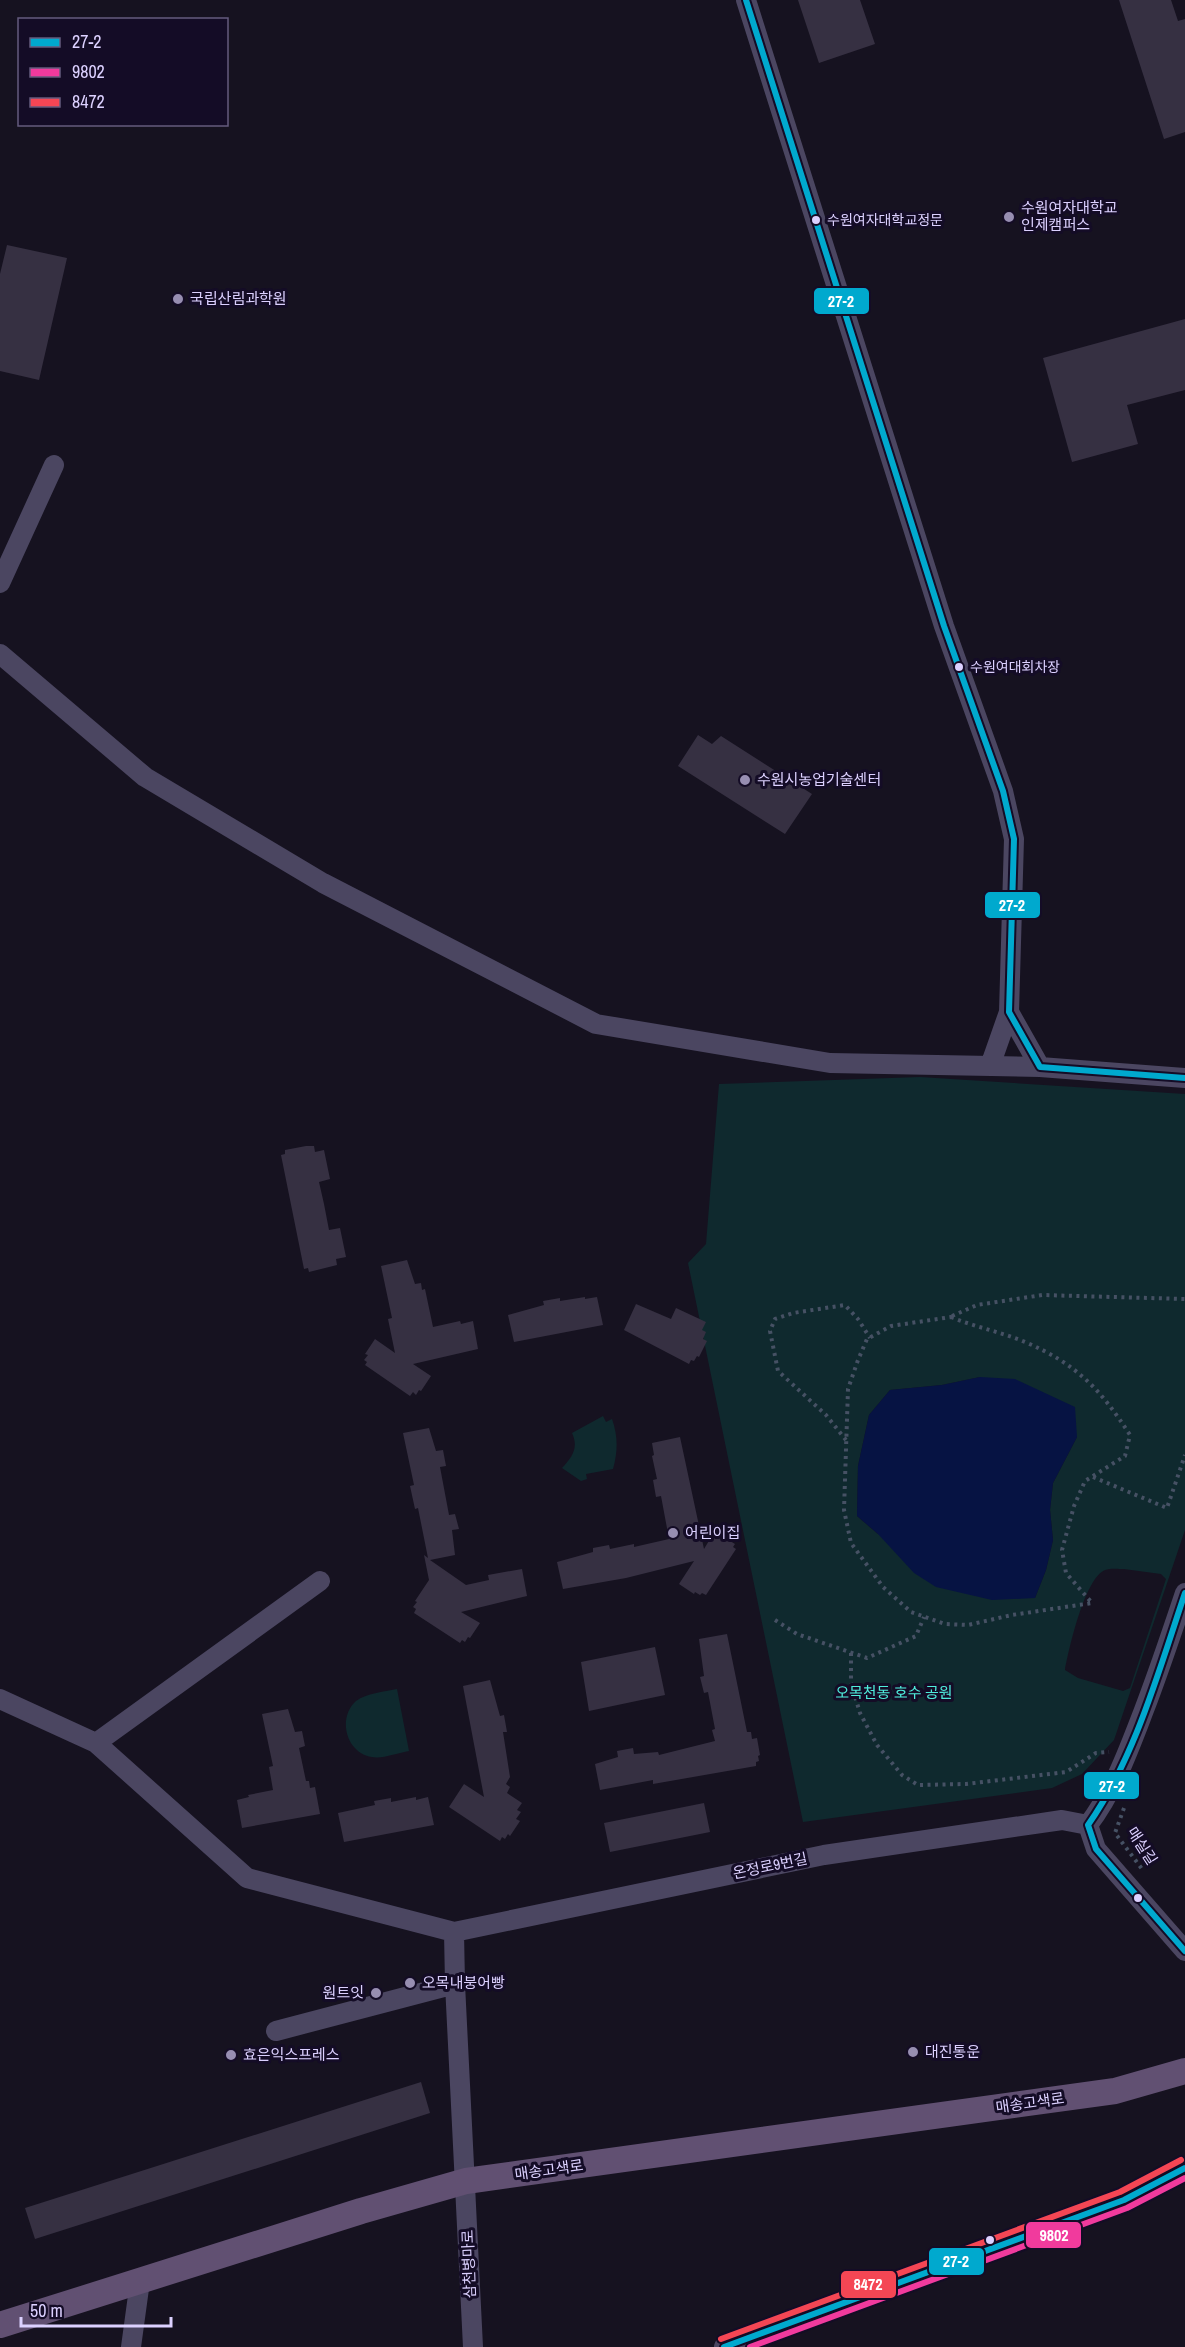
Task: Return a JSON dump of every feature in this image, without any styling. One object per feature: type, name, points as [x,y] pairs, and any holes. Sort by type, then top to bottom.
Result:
[{"type":"main road","name":"매송고색로","points":[[1115,2091],[1185,2071]]},
{"type":"main road","name":"매송고색로","points":[[0,2325],[362,2211],[466,2181],[1115,2091],[1185,2087]]},
{"type":"street","points":[[746,0],[944,626],[1003,791],[1014,839],[1009,1012],[990,1066]]},
{"type":"street","points":[[0,582],[54,465]]},
{"type":"street","points":[[0,654],[145,777],[323,883],[596,1024],[830,1063],[1040,1067],[1185,1078]]},
{"type":"street","points":[[1009,1012],[1040,1067]]},
{"type":"street","points":[[96,1743],[320,1581]]},
{"type":"street","points":[[1185,1593],[1129,1750],[1100,1809],[1088,1825],[1096,1849],[1185,1951]]},
{"type":"street","points":[[0,1699],[96,1743],[247,1878],[454,1932]]},
{"type":"street","name":"온정로9번길","points":[[454,1932],[824,1855],[1062,1820],[1088,1825]]},
{"type":"street","name":"삼천병마로","points":[[454,1932],[472,2347]]},
{"type":"street","points":[[276,2031],[455,1984]]},
{"type":"street","points":[[724,2347],[1124,2200],[1185,2168]]},
{"type":"street","points":[[131,2347],[140,2281]]},
{"type":"path","points":[[951,1317],[1042,1350],[1087,1378],[1112,1406],[1131,1435],[1125,1456],[1085,1481],[1074,1506],[1062,1550],[1066,1573],[1092,1603],[1012,1615],[968,1625],[945,1624],[910,1612],[883,1587],[851,1543],[844,1510],[848,1389],[867,1339],[891,1326],[951,1317],[977,1305],[1042,1295],[1185,1299]]},
{"type":"path","points":[[847,1441],[826,1415],[778,1371],[770,1330],[775,1319],[793,1313],[845,1305],[858,1319],[870,1338]]},
{"type":"path","points":[[1092,1477],[1167,1508],[1185,1455]]},
{"type":"path","points":[[774,1620],[797,1634],[867,1658],[916,1636],[924,1617]]},
{"type":"path","points":[[851,1653],[851,1683],[860,1713],[877,1745],[902,1775],[918,1785],[966,1784],[1066,1772],[1096,1753],[1129,1750]]},
{"type":"path","name":"매실길","points":[[1127,1800],[1115,1833],[1143,1871]]},
{"type":"green space","name":"오목천동 호수 공원","points":[[920,1077],[1185,1094],[1185,1530],[1114,1740],[1082,1774],[1052,1788],[803,1822],[688,1263],[706,1244],[719,1084]],"holes":[[[980,1377],[1077,1437],[1053,1483],[1050,1510],[1053,1540],[1046,1570],[1035,1598],[878,1534],[857,1516],[858,1466],[869,1415],[890,1390],[942,1385]],[[1124,1569],[1161,1574],[1166,1579],[1130,1688],[1123,1691],[1078,1678],[1065,1670],[1079,1615],[1091,1586],[1105,1570]]]},
{"type":"green space","points":[[603,1416],[606,1422],[612,1419],[615,1431],[616,1450],[613,1469],[586,1474],[587,1479],[581,1481],[562,1468],[575,1448],[572,1433]]},
{"type":"green space","points":[[397,1689],[409,1751],[380,1757],[363,1754],[356,1749],[347,1734],[347,1716],[350,1708],[365,1696]]},
{"type":"shaded area","points":[[980,1377],[1015,1379],[1075,1407],[1077,1437],[1053,1483],[1050,1510],[1053,1540],[1046,1570],[1035,1598],[992,1600],[936,1587],[914,1573],[878,1534],[857,1516],[858,1466],[869,1415],[890,1390],[942,1385]]},
{"type":"building","points":[[798,0],[860,0],[875,44],[819,63]]},
{"type":"building","points":[[1119,0],[1171,0],[1178,21],[1185,19],[1185,132],[1164,139]]},
{"type":"building","points":[[7,245],[67,258],[39,380],[0,371],[0,274]]},
{"type":"building","points":[[1185,319],[1185,390],[1127,405],[1138,444],[1072,462],[1043,358]]},
{"type":"building","name":"수원시농업기술센터","points":[[698,735],[712,744],[721,736],[812,794],[785,834],[678,766]]},
{"type":"building","points":[[314,1146],[315,1152],[324,1150],[330,1179],[319,1182],[329,1230],[340,1228],[346,1257],[336,1259],[337,1265],[309,1272],[308,1268],[304,1269],[281,1155],[285,1154],[285,1150]]},
{"type":"building","points":[[407,1260],[415,1284],[421,1283],[422,1290],[425,1289],[433,1327],[460,1321],[461,1324],[473,1321],[478,1349],[413,1364],[431,1376],[421,1391],[419,1390],[416,1395],[413,1392],[410,1396],[365,1365],[367,1362],[364,1360],[368,1355],[365,1354],[375,1339],[395,1353],[388,1319],[392,1318],[381,1266]]},
{"type":"building","points":[[585,1297],[585,1299],[597,1297],[603,1325],[514,1342],[508,1315],[544,1305],[543,1301]]},
{"type":"building","points":[[636,1304],[671,1319],[676,1308],[706,1322],[702,1330],[706,1332],[703,1339],[707,1341],[699,1357],[697,1356],[694,1361],[691,1360],[689,1364],[624,1330]]},
{"type":"building","points":[[429,1428],[436,1451],[443,1450],[446,1466],[440,1467],[449,1515],[455,1514],[459,1529],[452,1530],[455,1555],[430,1560],[466,1585],[489,1580],[488,1575],[522,1569],[527,1596],[461,1612],[480,1623],[470,1638],[460,1643],[414,1613],[416,1609],[413,1607],[429,1580],[424,1555],[428,1558],[418,1508],[415,1509],[410,1486],[414,1485],[403,1433]]},
{"type":"building","points":[[680,1437],[704,1549],[716,1529],[731,1539],[736,1549],[706,1595],[695,1592],[694,1594],[679,1584],[694,1561],[626,1578],[563,1589],[557,1562],[593,1552],[593,1548],[609,1545],[610,1549],[634,1544],[634,1547],[669,1539],[661,1496],[656,1497],[653,1480],[657,1479],[652,1443]]},
{"type":"building","points":[[727,1634],[747,1732],[751,1732],[752,1739],[757,1738],[760,1755],[756,1766],[653,1784],[653,1780],[600,1790],[595,1764],[618,1757],[617,1751],[633,1748],[634,1754],[658,1752],[659,1755],[715,1741],[708,1692],[704,1693],[700,1677],[704,1676],[699,1639]]},
{"type":"building","points":[[655,1647],[665,1695],[589,1711],[581,1662]]},
{"type":"building","points":[[490,1680],[500,1716],[504,1715],[507,1732],[503,1732],[510,1777],[506,1784],[510,1787],[507,1793],[522,1803],[517,1810],[521,1812],[516,1819],[520,1821],[510,1836],[508,1834],[505,1839],[502,1837],[500,1841],[449,1807],[464,1784],[484,1797],[463,1686]]},
{"type":"building","points":[[288,1709],[295,1732],[302,1731],[305,1746],[299,1748],[306,1781],[309,1781],[310,1788],[315,1787],[320,1814],[242,1828],[237,1800],[249,1797],[248,1795],[273,1790],[269,1767],[273,1766],[262,1714]]},
{"type":"building","points":[[416,1797],[416,1800],[428,1797],[434,1825],[344,1842],[338,1813],[375,1805],[374,1801],[391,1798],[391,1802]]},
{"type":"building","points":[[704,1803],[710,1832],[610,1852],[604,1823]]},
{"type":"building","points":[[421,2082],[430,2113],[35,2239],[25,2208]]},
{"type":"transit line","name":"27-2","points":[[746,0],[944,626],[1003,791],[1014,839],[1009,1012],[1040,1067],[1185,1078]]},
{"type":"transit line","name":"27-2","points":[[1185,1593],[1155,1683],[1132,1742],[1105,1799],[1088,1825],[1096,1849],[1185,1951]]},
{"type":"transit line","name":"8472","points":[[721,2339],[1120,2192],[1181,2160]]},
{"type":"transit line","name":"27-2","points":[[724,2347],[1124,2200],[1185,2168]]},
{"type":"transit line","name":"9802","points":[[750,2347],[1127,2208],[1185,2178]]},
{"type":"place","name":"수원여자대학교 인제캠퍼스","points":[[1009,217]]},
{"type":"place","name":"수원여자대학교정문","points":[[816,220]]},
{"type":"place","name":"국립산림과학원","points":[[178,299]]},
{"type":"place","name":"수원여대회차장","points":[[959,667]]},
{"type":"place","name":"수원시농업기술센터","points":[[745,780]]},
{"type":"place","name":"어린이집","points":[[673,1533]]},
{"type":"place","name":"오목내붕어빵","points":[[410,1983]]},
{"type":"place","name":"원트잇","points":[[376,1993]]},
{"type":"place","name":"대진통운","points":[[913,2052]]},
{"type":"place","name":"효은익스프레스","points":[[231,2055]]}]
